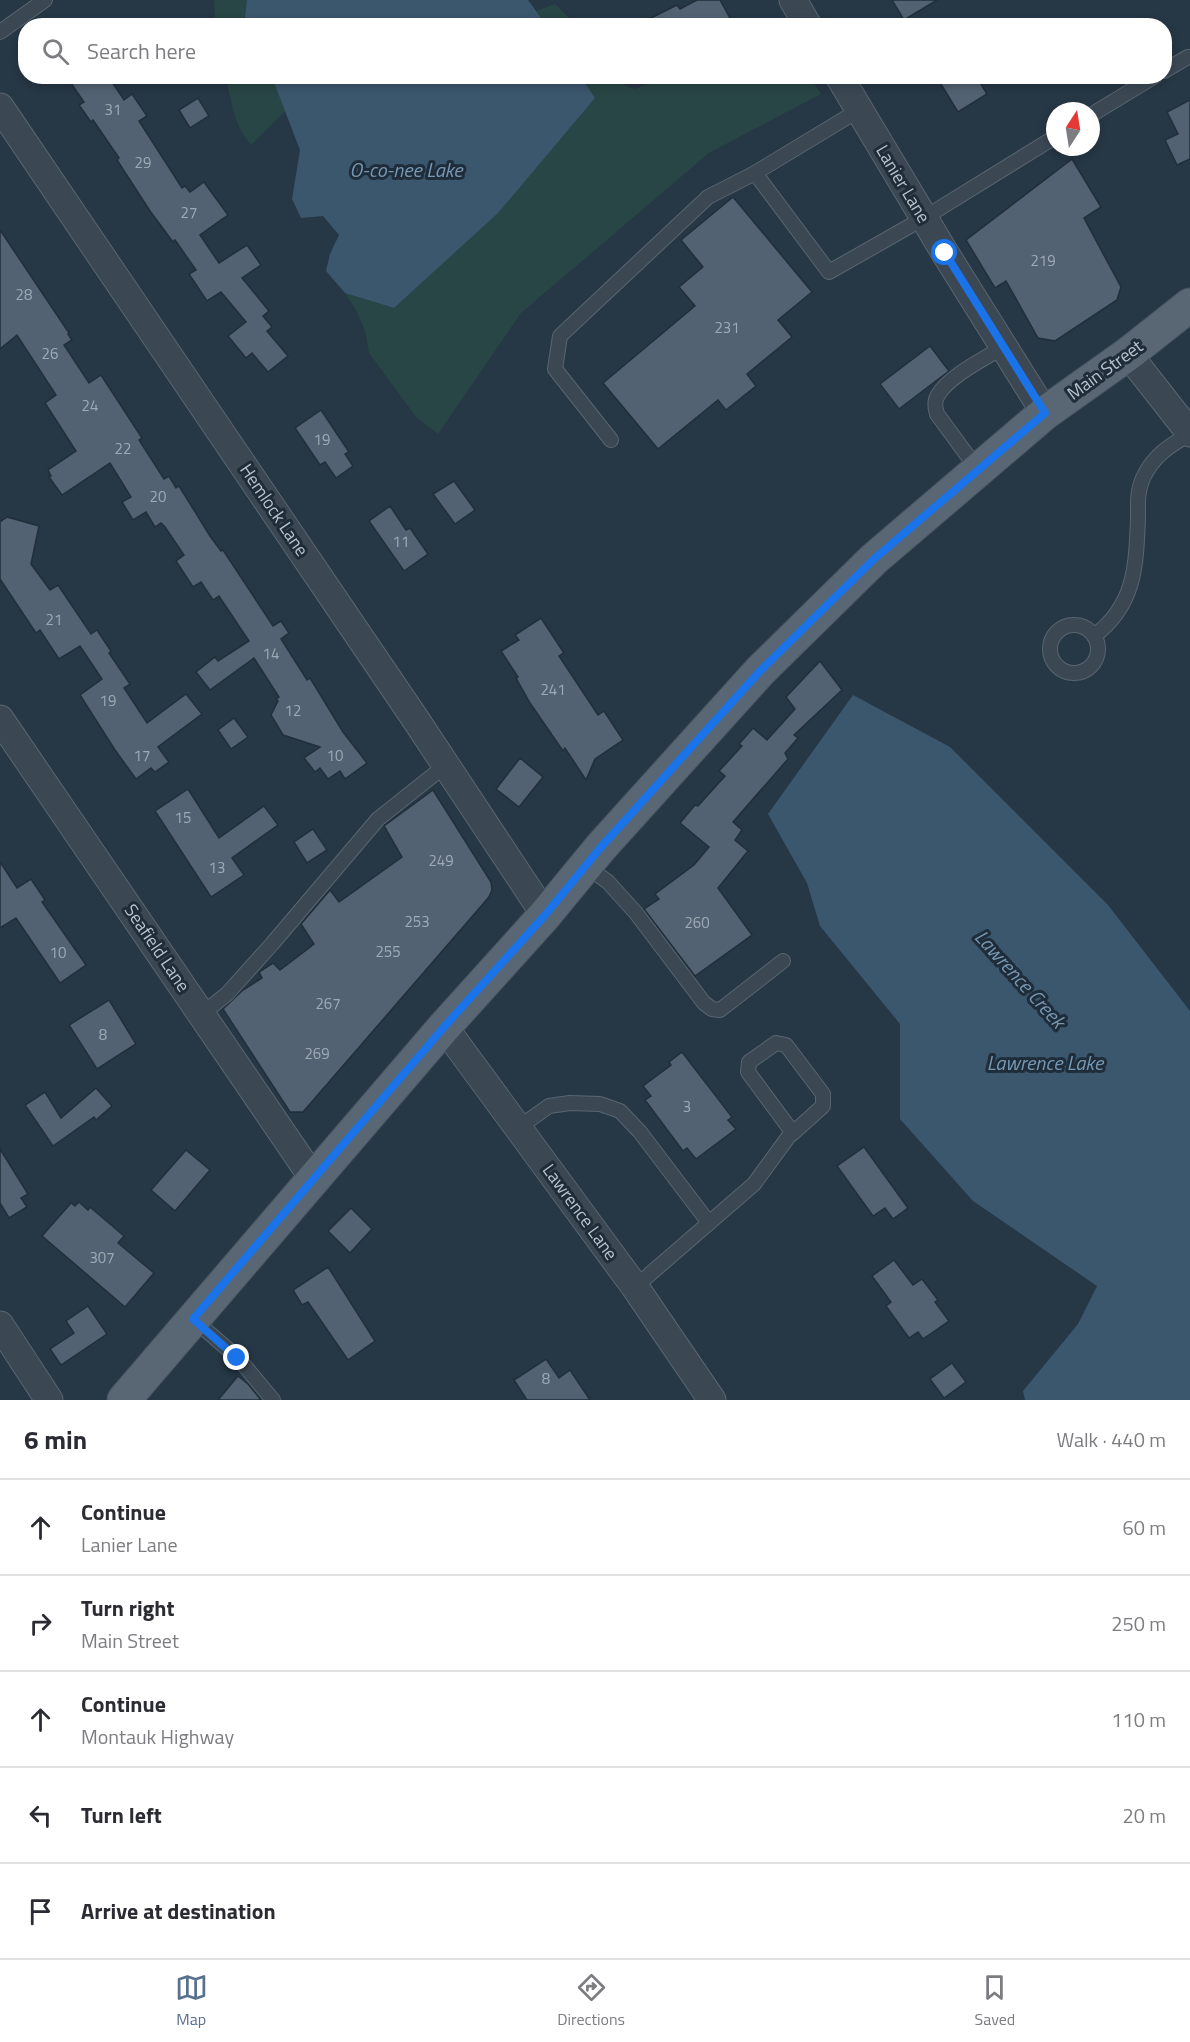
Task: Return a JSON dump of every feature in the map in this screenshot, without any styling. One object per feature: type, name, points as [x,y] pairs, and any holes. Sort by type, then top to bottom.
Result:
[{"type":"main road","name":"Main Street","points":[[124,1400],[444,1027],[760,671],[874,559],[978,470],[1045,413],[1128,354],[1190,305]]},
{"type":"street","points":[[793,0],[803,18]]},
{"type":"street","name":"Lanier Lane","points":[[844,84],[1045,413]]},
{"type":"street","name":"Hemlock Lane","points":[[0,107],[446,765],[545,915]]},
{"type":"street","points":[[1128,354],[1190,434]]},
{"type":"street","name":"Seafield Lane","points":[[0,718],[313,1178]]},
{"type":"street","name":"Lawrence Lane","points":[[444,1027],[635,1287],[711,1400]]},
{"type":"street","points":[[1,1329],[49,1400]]},
{"type":"lane","points":[[20,18],[45,0]]},
{"type":"lane","points":[[0,32],[18,19]]},
{"type":"lane","points":[[1172,66],[1188,57]]},
{"type":"lane","points":[[1100,110],[1142,84]]},
{"type":"lane","points":[[611,440],[555,369],[560,336],[708,197],[755,173],[859,110]]},
{"type":"lane","points":[[755,173],[829,272],[924,218],[1046,143]]},
{"type":"lane","points":[[978,470],[937,414],[936,397],[947,385],[1003,347]]},
{"type":"lane","points":[[1094,636],[1104,628],[1128,595],[1136,552],[1138,495],[1142,480],[1151,463],[1168,446],[1190,434]]},
{"type":"lane","points":[[202,1014],[227,994],[378,819],[446,765]]},
{"type":"lane","points":[[586,866],[608,882],[636,913],[704,1003],[712,1009],[720,1010],[783,961]]},
{"type":"lane","points":[[635,1287],[754,1184],[793,1132],[823,1106],[823,1094],[786,1045],[776,1043],[749,1062],[748,1072],[793,1132]]},
{"type":"lane","points":[[518,1128],[549,1106],[570,1103],[600,1104],[620,1111],[640,1132],[709,1223]]},
{"type":"lane","points":[[193,1319],[237,1358],[273,1400]]},
{"type":"green space","points":[[214,0],[247,0],[245,18],[215,18]]},
{"type":"green space","points":[[555,4],[569,18],[541,18],[536,11]]},
{"type":"green space","points":[[227,84],[275,84],[286,110],[251,145],[241,130]]},
{"type":"green space","points":[[586,84],[622,84],[635,89],[648,84],[815,84],[821,94],[709,153],[521,313],[438,434],[416,417],[369,353],[365,331],[356,310],[345,293],[394,308],[498,212],[595,98]]},
{"type":"water","points":[[247,0],[528,0],[541,18],[245,18]]},
{"type":"water","name":"O-co-nee Lake","points":[[275,84],[586,84],[595,98],[498,213],[394,308],[345,293],[326,271],[330,254],[339,235],[323,216],[301,218],[292,199],[300,150]]},
{"type":"water","name":"Lawrence Lake","points":[[853,695],[950,747],[1108,905],[1190,1011],[1190,1400],[1025,1400],[1023,1391],[1078,1324],[1097,1286],[973,1201],[900,1119],[900,1024],[820,926],[807,883],[768,814]]},
{"type":"building","points":[[697,0],[720,0],[730,18],[651,18],[677,5],[680,9]]},
{"type":"building","points":[[892,0],[937,0],[907,18],[903,18]]},
{"type":"building","points":[[72,84],[113,84],[124,100],[132,94],[147,116],[139,121],[182,188],[185,186],[190,192],[204,182],[228,215],[200,235],[219,263],[247,245],[261,265],[242,278],[269,311],[263,316],[272,327],[267,331],[288,356],[268,372],[252,353],[246,358],[228,336],[246,322],[221,292],[207,301],[189,274],[196,270],[175,240],[173,242],[150,211],[117,160],[119,158],[93,120],[91,122],[79,105],[84,102]]},
{"type":"building","points":[[941,84],[981,84],[987,94],[958,112]]},
{"type":"building","points":[[198,98],[209,116],[190,128],[179,110]]},
{"type":"building","points":[[1190,100],[1190,159],[1177,165],[1165,140],[1178,134],[1167,112]]},
{"type":"building","points":[[1072,159],[1101,207],[1084,218],[1121,287],[1117,300],[1055,341],[1038,338],[1006,281],[995,288],[966,240]]},
{"type":"building","points":[[733,197],[812,292],[778,320],[792,337],[747,374],[756,386],[726,410],[718,400],[658,449],[603,383],[695,306],[679,287],[703,267],[681,240]]},
{"type":"building","points":[[0,230],[69,333],[72,340],[64,345],[89,383],[101,375],[142,438],[139,440],[164,479],[169,476],[176,488],[179,486],[210,536],[221,551],[223,550],[273,626],[281,621],[289,633],[281,639],[307,680],[310,678],[343,732],[367,763],[345,779],[340,771],[328,779],[320,768],[315,772],[304,758],[320,747],[283,735],[271,715],[278,701],[276,699],[279,697],[254,658],[210,690],[196,672],[215,657],[218,661],[249,641],[219,596],[213,600],[201,582],[193,587],[176,561],[184,555],[165,527],[161,523],[155,527],[146,512],[133,520],[122,502],[131,497],[110,463],[62,495],[49,477],[51,476],[48,470],[76,451],[45,403],[56,395],[17,335],[0,349]]},
{"type":"building","points":[[930,346],[949,371],[899,409],[880,384]]},
{"type":"building","points":[[321,410],[349,452],[345,454],[353,466],[336,478],[325,462],[320,465],[295,428]]},
{"type":"building","points":[[454,481],[475,510],[455,524],[433,494]]},
{"type":"building","points":[[390,506],[406,530],[410,528],[428,554],[404,571],[369,521]]},
{"type":"building","points":[[7,517],[39,526],[31,564],[50,590],[58,585],[91,634],[97,630],[130,684],[124,688],[147,723],[186,694],[202,714],[158,747],[169,762],[155,772],[151,768],[136,779],[80,695],[102,679],[80,646],[59,659],[40,630],[36,633],[0,579],[0,522]]},
{"type":"building","points":[[541,618],[564,653],[559,656],[598,715],[604,711],[623,740],[595,759],[586,780],[565,748],[563,751],[530,703],[516,678],[518,677],[501,651],[519,640],[515,635]]},
{"type":"building","points":[[820,661],[842,690],[794,735],[798,738],[785,753],[788,759],[733,822],[742,830],[735,840],[748,851],[718,888],[752,935],[695,976],[644,909],[659,899],[655,894],[694,865],[709,847],[680,823],[725,776],[719,771],[742,746],[739,744],[753,728],[767,740],[795,709],[786,697]]},
{"type":"building","points":[[234,718],[248,737],[231,749],[218,730]]},
{"type":"building","points":[[520,758],[543,777],[519,807],[496,789]]},
{"type":"building","points":[[188,789],[219,838],[264,806],[278,825],[232,858],[244,875],[211,897],[155,811]]},
{"type":"building","points":[[433,790],[491,882],[492,890],[489,897],[303,1112],[290,1112],[223,1009],[243,990],[262,978],[259,972],[273,963],[280,970],[314,944],[301,924],[330,890],[339,902],[402,857],[384,826]]},
{"type":"building","points":[[313,829],[327,850],[307,863],[294,842]]},
{"type":"building","points":[[0,862],[17,888],[31,879],[45,900],[42,902],[86,965],[60,983],[16,918],[0,928]]},
{"type":"building","points":[[109,1000],[136,1044],[97,1069],[69,1025]]},
{"type":"building","points":[[682,1052],[732,1117],[728,1120],[736,1129],[696,1159],[687,1148],[683,1151],[645,1100],[651,1096],[643,1086],[671,1065],[669,1062]]},
{"type":"building","points":[[96,1088],[112,1106],[96,1120],[94,1117],[53,1146],[25,1105],[45,1092],[61,1118]]},
{"type":"building","points":[[864,1147],[908,1208],[893,1219],[885,1208],[873,1216],[837,1166]]},
{"type":"building","points":[[0,1149],[28,1194],[21,1198],[27,1207],[9,1218],[0,1203]]},
{"type":"building","points":[[186,1150],[210,1170],[175,1211],[151,1190]]},
{"type":"building","points":[[79,1202],[88,1210],[90,1207],[124,1236],[118,1243],[154,1273],[125,1307],[42,1236],[71,1203],[75,1206]]},
{"type":"building","points":[[351,1208],[372,1229],[350,1253],[328,1231]]},
{"type":"building","points":[[894,1260],[913,1285],[922,1279],[938,1300],[935,1302],[949,1321],[923,1339],[918,1332],[909,1338],[886,1306],[891,1302],[872,1276]]},
{"type":"building","points":[[328,1267],[375,1341],[348,1360],[308,1302],[302,1305],[293,1290]]},
{"type":"building","points":[[88,1306],[107,1334],[61,1365],[50,1349],[74,1333],[66,1321]]},
{"type":"building","points":[[546,1359],[559,1378],[570,1370],[590,1400],[527,1400],[514,1380]]},
{"type":"building","points":[[952,1363],[966,1382],[944,1398],[930,1379]]},
{"type":"building","points":[[238,1376],[248,1384],[261,1400],[218,1400]]},
{"type":"route","points":[[237,1358],[193,1319],[313,1178],[545,915],[601,847],[760,671],[874,559],[1045,413],[945,253]]},
{"type":"water label","name":"Lawrence Creek","points":[[1020,979]]}]
